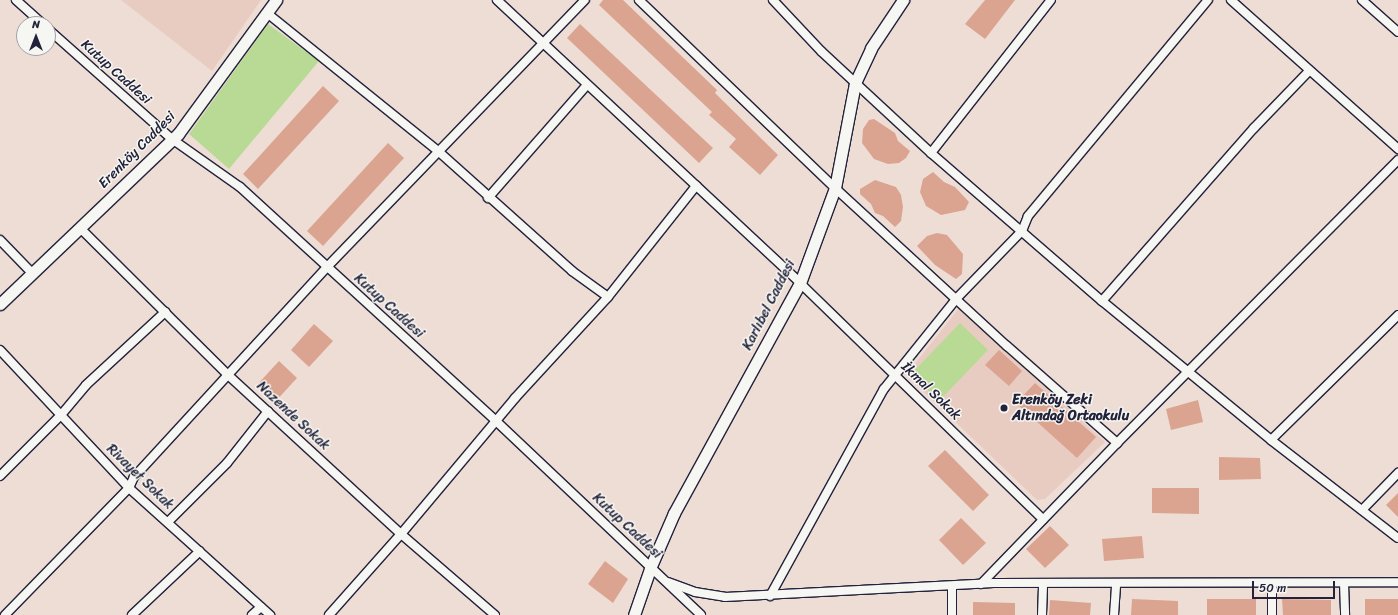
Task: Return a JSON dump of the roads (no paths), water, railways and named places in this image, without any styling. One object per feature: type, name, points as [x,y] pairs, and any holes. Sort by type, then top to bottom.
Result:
[{"type":"street","points":[[16,0],[33,16]]},
{"type":"street","name":"Erenköy Caddesi","points":[[0,304],[172,139],[276,0]]},
{"type":"street","name":"İkmal Sokak","points":[[497,0],[800,283],[1044,518]]},
{"type":"street","points":[[0,611],[4,615],[129,488],[134,477],[327,267],[542,42],[585,0]]},
{"type":"street","points":[[639,0],[835,188],[1117,443]]},
{"type":"street","points":[[773,0],[855,83],[931,153],[1102,301],[1271,440],[1398,538]]},
{"type":"street","name":"Karlıbel Caddesi","points":[[634,615],[651,566],[674,513],[800,283],[835,188],[855,83],[871,48],[903,0]]},
{"type":"street","points":[[931,153],[1051,0]]},
{"type":"street","points":[[770,596],[884,389],[896,376],[956,299],[1022,231],[1028,216],[1208,0]]},
{"type":"street","points":[[1231,0],[1398,149]]},
{"type":"street","points":[[1362,0],[1398,32]]},
{"type":"street","points":[[267,13],[438,151],[488,198],[572,271],[608,297]]},
{"type":"street","name":"Kutup Caddesi","points":[[56,36],[172,139],[240,188],[496,421],[651,566],[701,615]]},
{"type":"street","points":[[1102,301],[1254,128],[1309,71]]},
{"type":"street","points":[[488,198],[587,85]]},
{"type":"street","points":[[981,584],[1117,443],[1189,373],[1398,160]]},
{"type":"street","points":[[329,615],[401,534],[496,421],[608,297],[696,186]]},
{"type":"street","name":"Nazende Sokak","points":[[80,228],[228,375],[401,534],[495,615]]},
{"type":"street","points":[[0,240],[32,273]]},
{"type":"street","points":[[0,476],[61,415],[86,385],[164,312]]},
{"type":"street","points":[[1271,440],[1398,315]]},
{"type":"street","name":"Rivayet Sokak","points":[[0,350],[129,488],[270,615]]},
{"type":"street","points":[[168,522],[227,463],[268,411]]},
{"type":"street","points":[[1362,510],[1398,473]]},
{"type":"street","points":[[132,615],[200,551]]},
{"type":"street","points":[[666,581],[695,592],[725,597],[770,596],[981,584],[1398,582]]},
{"type":"street","points":[[1344,582],[1345,615]]},
{"type":"street","points":[[1042,615],[1043,583]]},
{"type":"street","points":[[1114,615],[1116,583]]},
{"type":"street","points":[[1272,583],[1272,615]]},
{"type":"street","points":[[952,586],[952,615]]},
{"type":"street","points":[[252,615],[261,607]]},
{"type":"place","name":"Erenköy Zeki Altındağ Ortaokulu","points":[[1004,408]]}]
